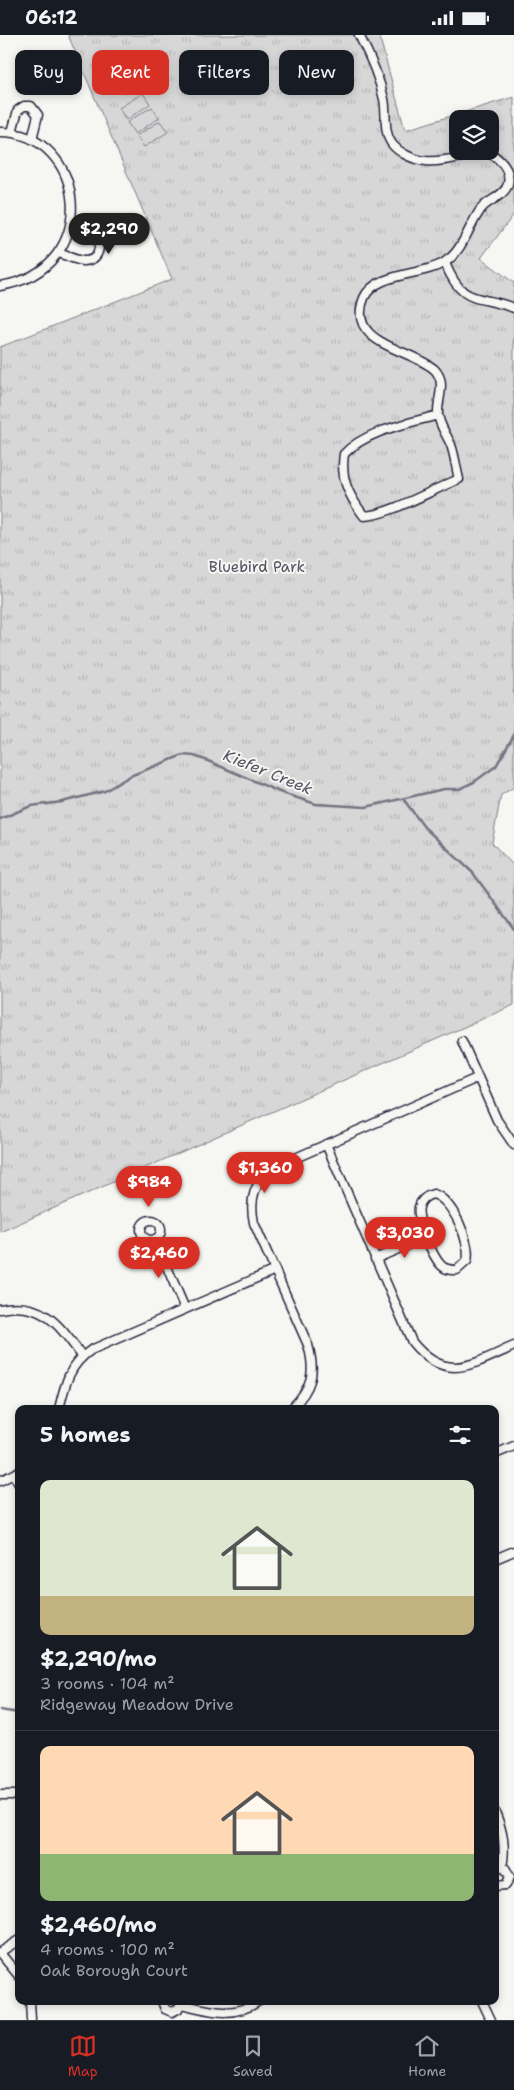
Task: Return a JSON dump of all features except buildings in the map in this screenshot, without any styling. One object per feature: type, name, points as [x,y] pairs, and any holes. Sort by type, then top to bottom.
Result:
[{"type":"street","points":[[359,35],[381,87],[386,131],[391,143],[404,154],[424,161],[490,153],[498,158],[506,171],[508,186],[504,192],[482,207],[456,252],[445,263],[397,277],[373,287],[364,297],[362,306],[364,327],[374,337],[436,371],[441,379],[442,391],[438,415],[452,447],[459,479],[372,516],[364,516],[354,503],[343,479],[344,454],[352,446],[372,436],[438,415]]},
{"type":"street","points":[[12,132],[18,110],[24,107],[31,107],[38,115],[32,139]]},
{"type":"street","points":[[0,132],[12,132],[32,139],[49,153],[66,177],[73,207],[66,243],[59,253],[32,275],[0,286]]},
{"type":"street","points":[[59,253],[83,261],[94,258],[98,254],[100,243],[95,234],[71,225]]},
{"type":"street","points":[[445,263],[450,276],[464,294],[477,300],[514,308]]},
{"type":"street","points":[[462,1041],[497,1120],[514,1145]]},
{"type":"street","points":[[295,1405],[304,1397],[309,1386],[312,1360],[308,1345],[254,1223],[251,1209],[253,1192],[258,1181],[270,1169],[477,1078]]},
{"type":"street","points":[[326,1144],[412,1341],[428,1358],[449,1367],[459,1368],[469,1366],[514,1346]]},
{"type":"street","points":[[433,1194],[438,1195],[450,1206],[469,1251],[467,1261],[457,1270],[446,1269],[439,1263],[426,1237],[418,1209],[423,1199],[433,1194]]},
{"type":"street","points":[[375,1259],[426,1237]]},
{"type":"street","points":[[155,1239],[185,1309]]},
{"type":"street","points":[[60,1405],[69,1372],[82,1356],[91,1350],[275,1270]]},
{"type":"street","points":[[0,1309],[20,1306],[41,1312],[60,1327],[82,1356]]},
{"type":"street","points":[[499,1453],[514,1446]]},
{"type":"street","points":[[0,1481],[15,1474]]},
{"type":"street","points":[[499,1557],[514,1551]]},
{"type":"street","points":[[0,1795],[15,1795]]},
{"type":"street","points":[[499,1824],[505,1851],[499,1865]]},
{"type":"street","points":[[499,1868],[509,1873],[510,1880],[502,1887],[499,1887]]},
{"type":"street","points":[[15,1943],[0,1953],[15,1971]]},
{"type":"street","points":[[30,2005],[31,2020]]},
{"type":"street","points":[[164,2005],[165,2009],[172,2011],[178,2009],[181,2005]]},
{"type":"street","points":[[191,2005],[225,2013],[240,2011],[251,2005]]},
{"type":"street","points":[[484,2005],[491,2020]]},
{"type":"green space","name":"Bluebird Park","points":[[68,35],[379,35],[405,130],[449,117],[449,160],[499,160],[499,110],[471,110],[514,97],[514,214],[481,258],[514,283],[514,787],[501,795],[492,843],[514,866],[514,1005],[0,1232],[0,347],[172,279],[94,95],[169,95],[169,50],[92,50],[92,91],[82,68],[82,50],[74,50]]},
{"type":"green space","points":[[140,95],[144,95],[150,104],[126,120],[119,108]]},
{"type":"green space","points":[[152,107],[159,118],[135,134],[127,122]]},
{"type":"green space","points":[[160,121],[168,132],[144,147],[136,136]]},
{"type":"waterway","name":"Kiefer Creek","points":[[0,819],[31,806],[62,802],[105,791],[130,776],[183,755],[194,756],[208,761],[282,793],[316,804],[366,807],[444,789],[459,789],[474,782],[496,766],[514,735]]},
{"type":"waterway","points":[[404,800],[424,827],[473,873],[514,929]]},
{"type":"waterway","points":[[0,1710],[15,1712]]}]
